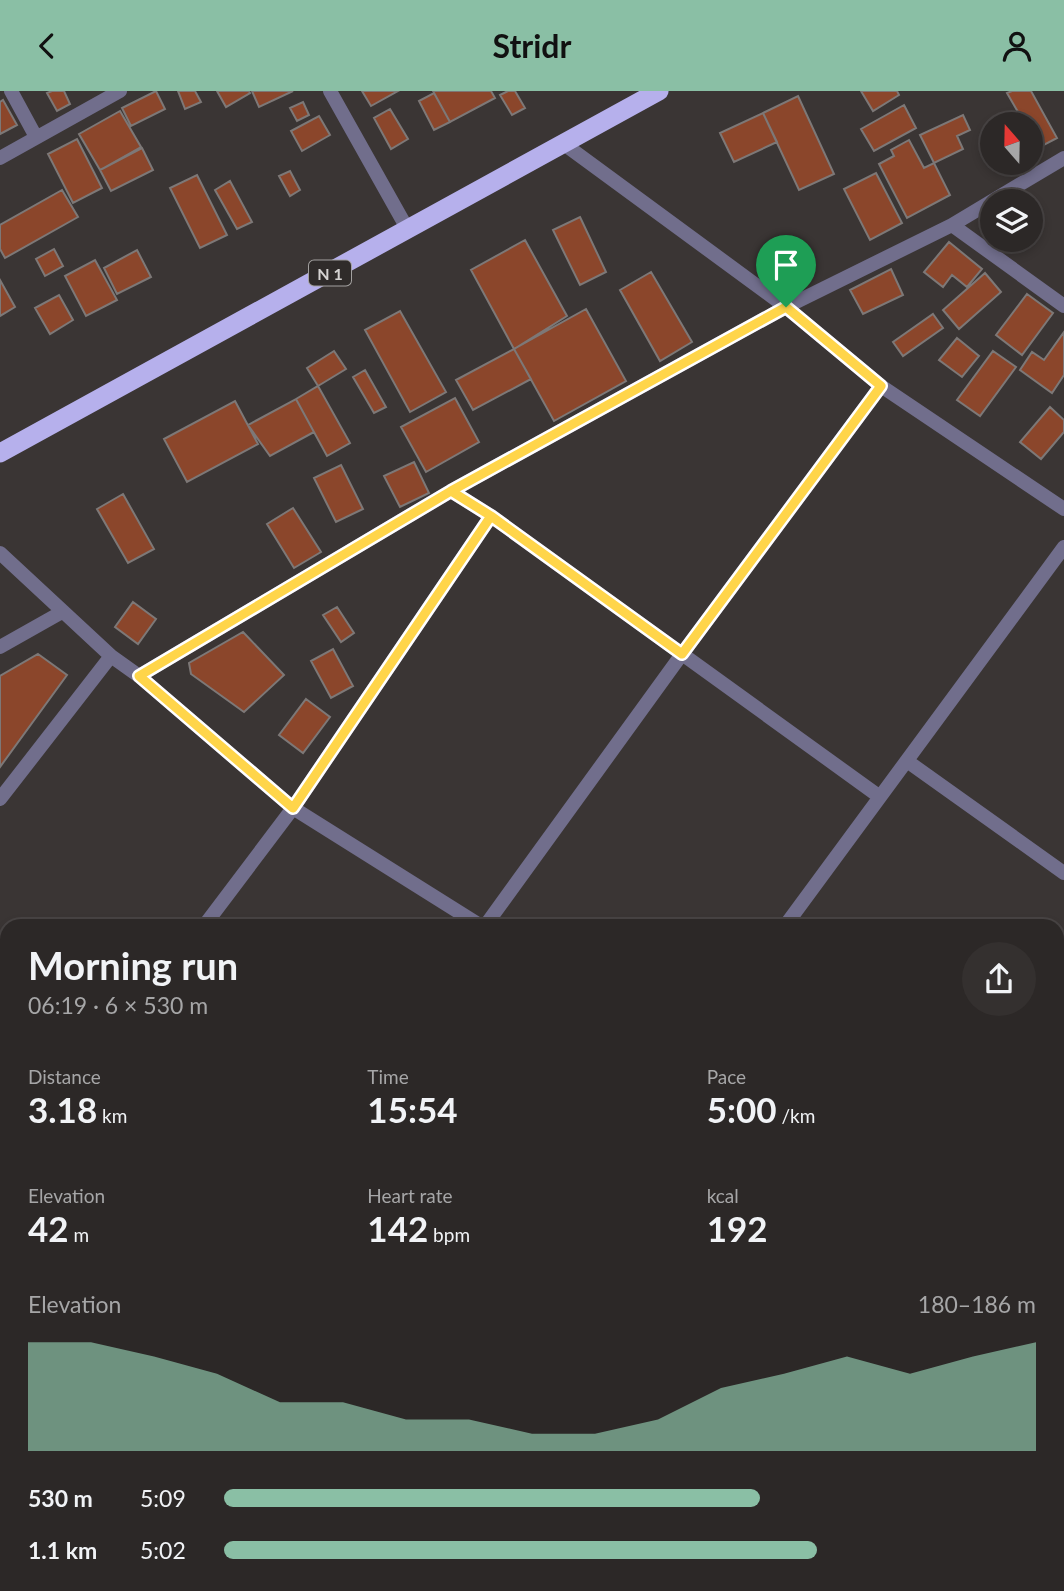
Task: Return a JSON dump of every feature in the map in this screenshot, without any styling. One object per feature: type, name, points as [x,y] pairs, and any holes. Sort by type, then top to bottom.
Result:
[{"type":"highway","name":"N 1","points":[[0,453],[659,91]]},
{"type":"street","points":[[11,91],[36,137]]},
{"type":"street","points":[[0,158],[120,91]]},
{"type":"street","points":[[330,91],[408,230]]},
{"type":"street","points":[[564,144],[786,307],[881,386],[1064,509]]},
{"type":"street","points":[[139,676],[451,491],[786,307],[952,225],[1064,158]]},
{"type":"street","points":[[952,225],[1064,306]]},
{"type":"street","points":[[488,919],[881,386]]},
{"type":"street","points":[[451,491],[491,516],[880,797]]},
{"type":"street","points":[[209,919],[293,808],[491,516]]},
{"type":"street","points":[[790,919],[1064,547]]},
{"type":"street","points":[[0,553],[111,656],[139,676],[293,808],[472,919]]},
{"type":"street","points":[[0,647],[62,612]]},
{"type":"street","points":[[0,799],[111,656]]},
{"type":"street","points":[[907,761],[1064,873]]},
{"type":"building","points":[[64,91],[70,104],[57,111],[47,93]]},
{"type":"building","points":[[156,91],[165,109],[131,126],[122,108]]},
{"type":"building","points":[[178,91],[195,91],[201,102],[185,109]]},
{"type":"building","points":[[217,91],[249,91],[250,93],[226,107]]},
{"type":"building","points":[[252,91],[293,91],[259,107]]},
{"type":"building","points":[[362,91],[398,91],[371,106]]},
{"type":"building","points":[[433,91],[491,91],[495,98],[450,122]]},
{"type":"building","points":[[515,91],[525,108],[512,115],[500,95]]},
{"type":"building","points":[[861,91],[897,91],[899,95],[873,111]]},
{"type":"building","points":[[1031,91],[1043,112],[1018,112],[1007,93]]},
{"type":"building","points":[[434,93],[450,122],[434,130],[419,101]]},
{"type":"building","points":[[798,96],[834,174],[799,190],[763,113]]},
{"type":"building","points":[[3,100],[17,125],[0,134],[0,102]]},
{"type":"building","points":[[303,102],[309,115],[297,121],[290,108]]},
{"type":"building","points":[[904,105],[916,128],[874,151],[861,129]]},
{"type":"building","points":[[390,109],[408,139],[391,149],[374,118]]},
{"type":"building","points":[[120,111],[141,147],[100,170],[79,134]]},
{"type":"building","points":[[763,113],[777,142],[734,162],[720,133]]},
{"type":"building","points":[[1043,113],[1057,138],[1043,145]]},
{"type":"building","points":[[963,115],[970,130],[957,136],[963,149],[934,163],[920,135]]},
{"type":"building","points":[[319,116],[330,135],[302,151],[291,131]]},
{"type":"building","points":[[77,139],[102,188],[73,203],[48,154]]},
{"type":"building","points":[[909,140],[924,168],[934,163],[950,195],[907,218],[879,164],[894,156],[891,150]]},
{"type":"building","points":[[142,148],[153,170],[111,191],[100,170]]},
{"type":"building","points":[[290,171],[300,190],[290,196],[279,176]]},
{"type":"building","points":[[876,173],[902,223],[870,240],[844,189]]},
{"type":"building","points":[[197,175],[227,235],[200,248],[170,188]]},
{"type":"building","points":[[230,181],[252,222],[237,229],[215,190]]},
{"type":"building","points":[[62,190],[78,217],[5,258],[0,249],[0,225]]},
{"type":"building","points":[[580,217],[606,272],[580,285],[553,230]]},
{"type":"building","points":[[525,240],[567,316],[514,349],[471,270]]},
{"type":"building","points":[[949,242],[982,269],[967,287],[952,275],[943,287],[924,272]]},
{"type":"building","points":[[54,249],[63,266],[45,276],[36,259]]},
{"type":"building","points":[[137,250],[151,277],[117,294],[104,268]]},
{"type":"building","points":[[95,260],[117,300],[86,316],[65,276]]},
{"type":"building","points":[[891,269],[903,295],[863,314],[850,290]]},
{"type":"building","points":[[651,272],[692,342],[660,361],[620,290]]},
{"type":"building","points":[[985,273],[1001,292],[959,329],[943,310]]},
{"type":"building","points":[[0,280],[15,307],[0,316]]},
{"type":"building","points":[[1027,294],[1053,313],[1022,355],[996,335]]},
{"type":"building","points":[[59,295],[73,320],[50,334],[35,308]]},
{"type":"building","points":[[586,309],[626,381],[554,421],[514,349]]},
{"type":"building","points":[[400,311],[446,392],[410,412],[365,330]]},
{"type":"building","points":[[933,314],[943,328],[903,356],[893,342]]},
{"type":"building","points":[[1064,332],[1064,375],[1052,393],[1020,370],[1032,352],[1044,360]]},
{"type":"building","points":[[957,338],[979,356],[962,377],[939,360]]},
{"type":"building","points":[[514,349],[531,379],[473,410],[456,380]]},
{"type":"building","points":[[334,351],[346,369],[318,386],[307,368]]},
{"type":"building","points":[[993,351],[1016,367],[980,416],[957,400]]},
{"type":"building","points":[[365,370],[386,407],[374,413],[353,377]]},
{"type":"building","points":[[318,386],[350,443],[327,456],[296,399]]},
{"type":"building","points":[[455,398],[479,442],[426,472],[401,427]]},
{"type":"building","points":[[296,399],[314,432],[270,456],[248,425]]},
{"type":"building","points":[[235,401],[258,444],[187,482],[164,439]]},
{"type":"building","points":[[1050,407],[1064,420],[1064,432],[1041,459],[1020,442]]},
{"type":"building","points":[[414,462],[429,493],[400,507],[384,476]]},
{"type":"building","points":[[341,465],[363,509],[336,522],[314,478]]},
{"type":"building","points":[[123,494],[154,549],[128,563],[97,509]]},
{"type":"building","points":[[293,508],[321,552],[294,568],[267,524]]},
{"type":"building","points":[[133,602],[156,619],[138,644],[115,627]]},
{"type":"building","points":[[337,607],[354,633],[341,642],[323,615]]},
{"type":"building","points":[[243,632],[284,675],[244,712],[191,674],[189,663]]},
{"type":"building","points":[[333,649],[353,686],[331,698],[311,661]]},
{"type":"building","points":[[38,654],[67,675],[0,767],[0,676]]},
{"type":"building","points":[[306,699],[330,717],[303,753],[279,735]]},
{"type":"route","points":[[786,307],[451,491],[491,516],[293,808],[139,676],[451,491],[491,516],[682,654],[881,386],[786,307]]}]
